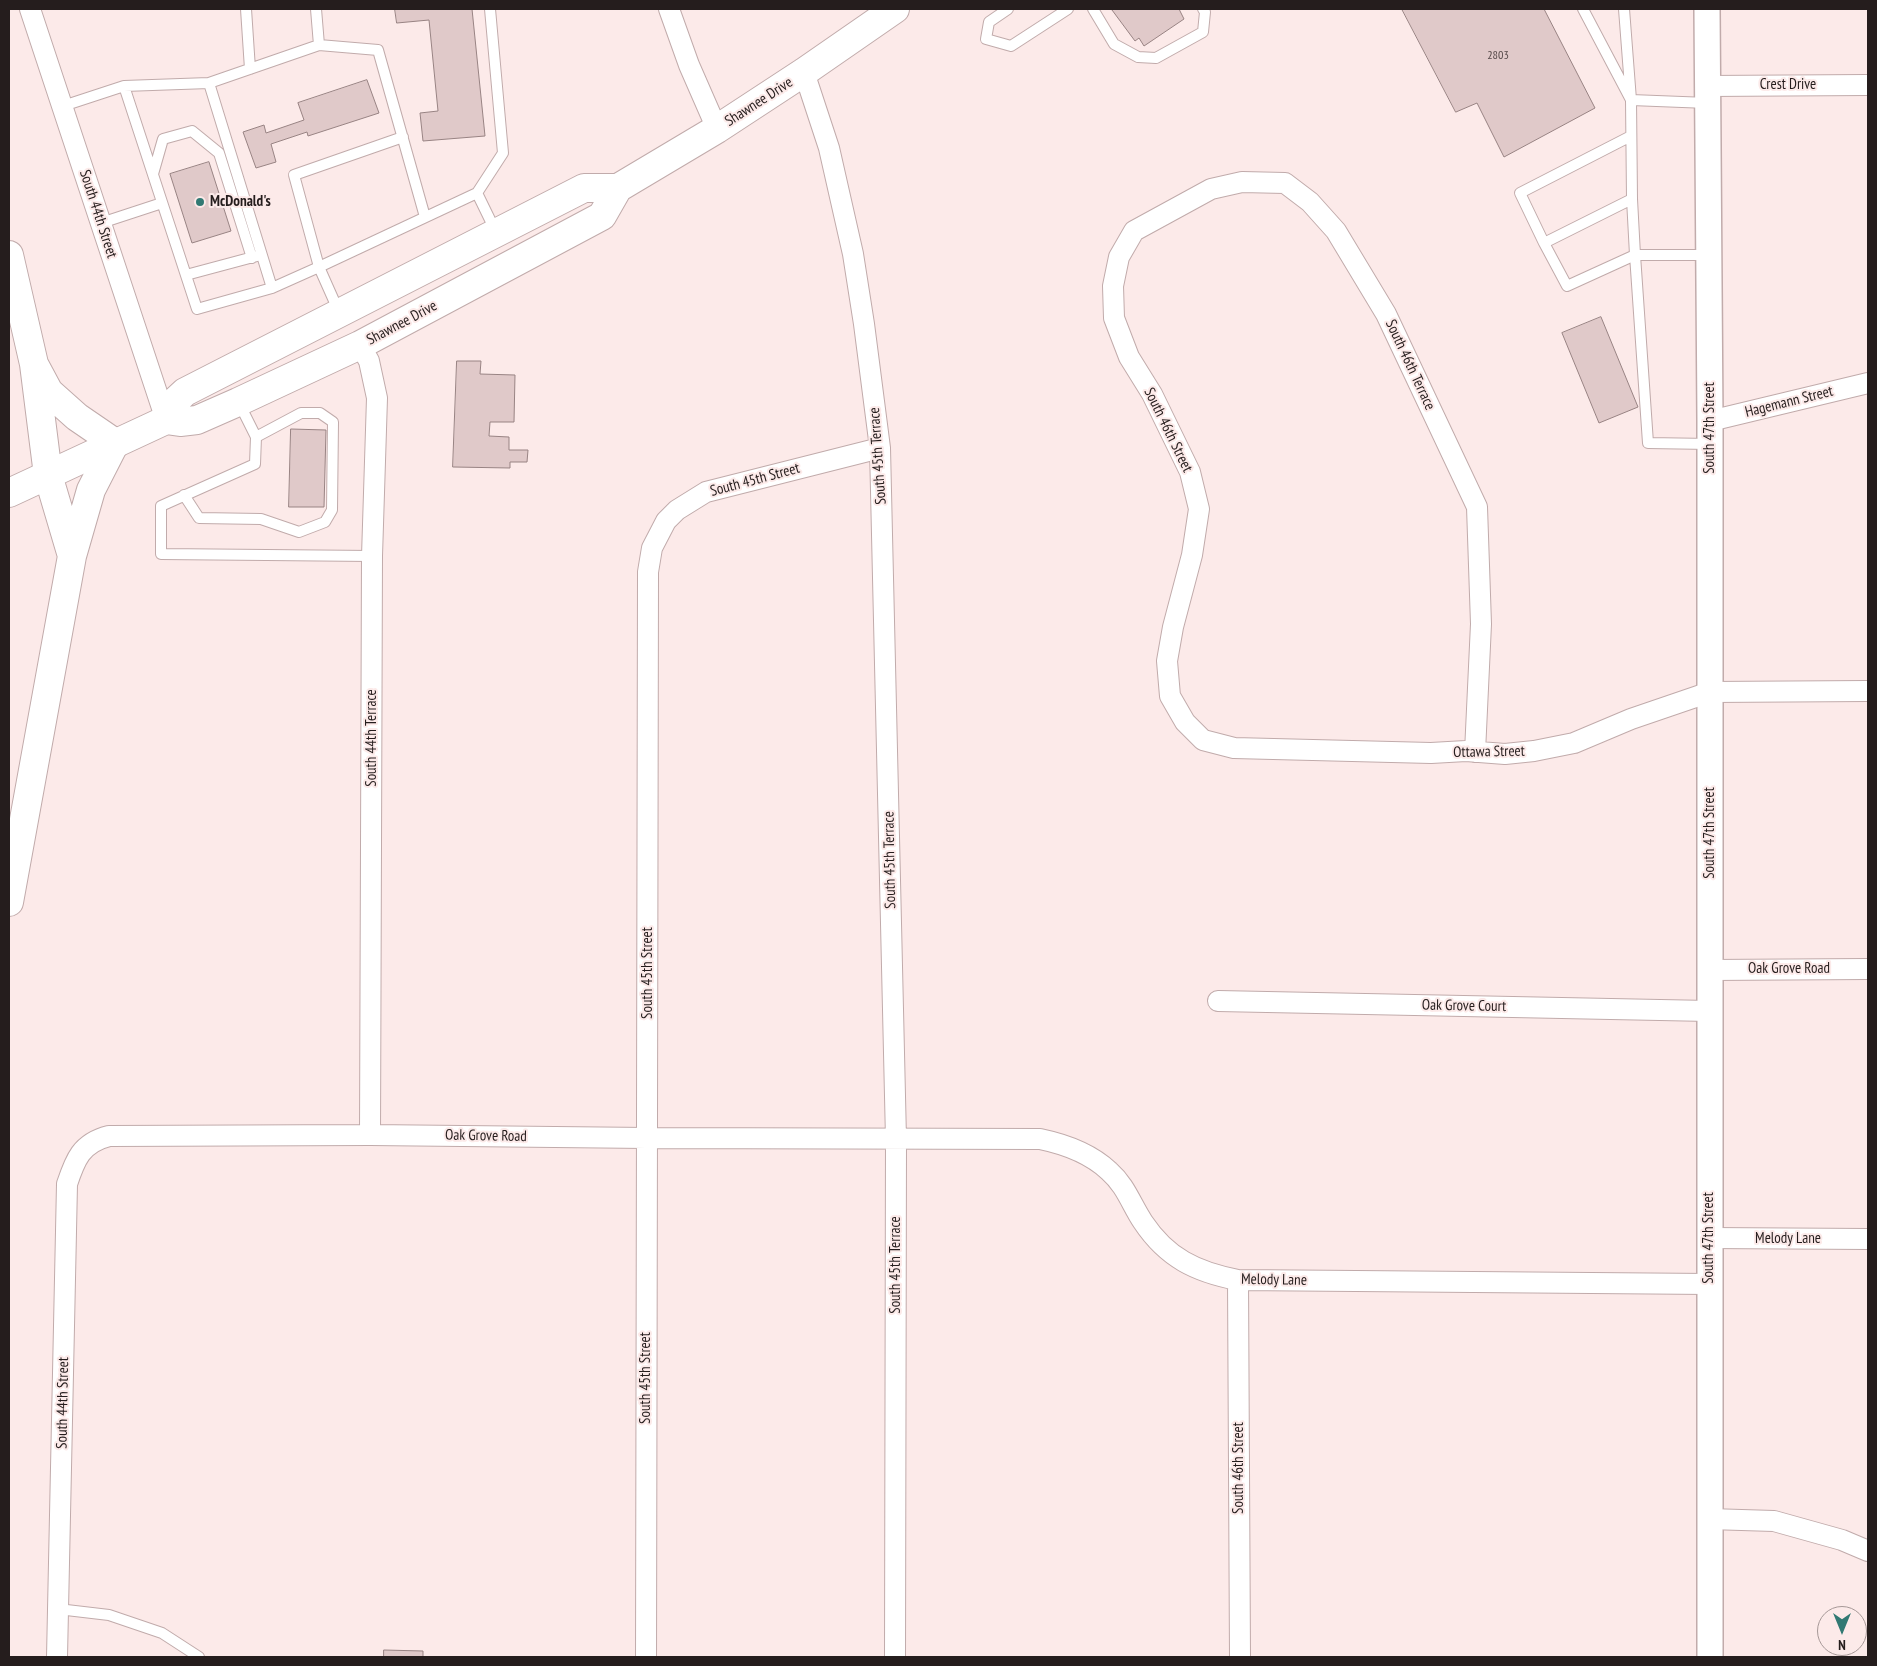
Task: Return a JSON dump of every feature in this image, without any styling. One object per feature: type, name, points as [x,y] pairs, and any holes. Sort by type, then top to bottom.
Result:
[{"type":"main road","name":"Shawnee Drive","points":[[9,493],[166,420],[180,422],[197,420],[238,402],[360,345],[602,216],[618,188],[717,129],[895,9]]},
{"type":"main road","points":[[166,420],[172,405],[185,392],[584,188],[618,188]]},
{"type":"main road","points":[[496,233],[512,264]]},
{"type":"main road","points":[[9,255],[34,364],[48,475],[72,556]]},
{"type":"main road","points":[[339,313],[360,345]]},
{"type":"main road","points":[[9,902],[72,556],[91,490],[115,443],[78,417],[49,392],[34,364]]},
{"type":"street","name":"South 44th Street","points":[[30,9],[166,420]]},
{"type":"street","points":[[669,9],[689,65],[717,129]]},
{"type":"street","name":"South 47th Street","points":[[1707,9],[1710,433],[1710,1657]]},
{"type":"street","name":"South 45th Terrace","points":[[804,72],[829,148],[853,254],[880,448],[896,1139],[895,1657]]},
{"type":"street","name":"Crest Drive","points":[[1708,94],[1868,85]]},
{"type":"street","name":"South 46th Terrace","points":[[1126,244],[1134,230],[1163,214],[1211,189],[1242,182],[1285,183],[1310,202],[1336,231],[1386,314],[1477,508],[1481,624],[1475,752]]},
{"type":"street","name":"South 46th Street","points":[[1126,244],[1119,257],[1113,286],[1114,318],[1129,357],[1152,394],[1190,472],[1199,509],[1192,555],[1173,627],[1167,661],[1170,696],[1177,708]]},
{"type":"street","name":"South 44th Terrace","points":[[360,345],[369,361],[377,398],[372,556],[370,1135]]},
{"type":"street","name":"Hagemann Street","points":[[1710,433],[1868,383]]},
{"type":"street","name":"South 45th Street","points":[[646,1657],[648,572],[652,548],[666,521],[677,510],[706,492],[880,448]]},
{"type":"street","name":"Ottawa Street","points":[[1177,708],[1185,722],[1203,740],[1234,748],[1506,754],[1534,751],[1574,742],[1631,719],[1710,692],[1868,691]]},
{"type":"street","name":"Oak Grove Road","points":[[1710,970],[1868,969]]},
{"type":"street","name":"Oak Grove Court","points":[[1218,1001],[1709,1011]]},
{"type":"street","name":"Oak Grove Road","points":[[81,1152],[94,1141],[109,1136],[370,1135],[896,1139]]},
{"type":"street","name":"Melody Lane","points":[[896,1139],[1040,1139],[1054,1142],[1087,1155],[1109,1171],[1126,1190],[1142,1221],[1167,1250],[1185,1264],[1199,1270],[1238,1280],[1709,1284]]},
{"type":"street","name":"South 44th Street","points":[[57,1657],[67,1184],[81,1152]]},
{"type":"street","name":"Melody Lane","points":[[1709,1238],[1868,1239]]},
{"type":"street","name":"South 46th Street","points":[[1238,1280],[1240,1657]]},
{"type":"street","points":[[1709,1519],[1774,1521],[1842,1540],[1868,1551]]},
{"type":"lane","points":[[246,9],[250,69]]},
{"type":"lane","points":[[316,9],[319,45]]},
{"type":"lane","points":[[124,86],[197,309],[272,288],[477,193],[503,153],[490,9]]},
{"type":"lane","points":[[1008,9],[989,22],[986,39],[1011,46],[1068,9]]},
{"type":"lane","points":[[1094,9],[1114,44],[1138,57],[1156,58],[1203,32],[1205,12],[1203,9]]},
{"type":"lane","points":[[1583,9],[1631,100]]},
{"type":"lane","points":[[1624,9],[1631,100],[1632,199],[1635,255],[1648,443],[1710,433]]},
{"type":"lane","points":[[62,106],[124,86],[209,83],[319,45],[378,50],[425,217]]},
{"type":"lane","points":[[209,83],[257,257]]},
{"type":"lane","points":[[1631,100],[1708,94]]},
{"type":"lane","points":[[153,174],[163,139],[192,131],[219,154],[257,257],[272,288]]},
{"type":"lane","points":[[1632,136],[1520,194],[1566,286],[1635,255],[1709,255]]},
{"type":"lane","points":[[339,313],[319,267],[294,175],[403,137]]},
{"type":"lane","points":[[477,193],[496,233]]},
{"type":"lane","points":[[1544,243],[1632,199]]},
{"type":"lane","points":[[101,223],[162,203]]},
{"type":"lane","points":[[186,275],[257,257]]},
{"type":"lane","points":[[238,402],[256,437],[255,464],[161,506],[161,554],[372,556]]},
{"type":"lane","points":[[184,495],[199,518],[261,519],[299,532],[325,522],[332,510],[333,422],[320,413],[301,412],[256,437]]},
{"type":"lane","points":[[58,1610],[109,1615],[162,1633],[199,1657]]},
{"type":"building","points":[[395,9],[472,9],[485,136],[423,141],[420,113],[438,111],[429,20],[397,23]]},
{"type":"building","points":[[1179,9],[1184,19],[1144,46],[1139,38],[1135,41],[1112,10]]},
{"type":"building","points":[[1402,9],[1544,9],[1595,108],[1504,157],[1477,103],[1456,112]]},
{"type":"building","points":[[367,80],[379,113],[308,136],[307,132],[271,144],[276,162],[256,168],[243,132],[264,125],[266,133],[304,120],[298,103]]},
{"type":"building","name":"McDonald's","points":[[209,162],[231,231],[192,243],[170,174]]},
{"type":"building","points":[[1601,317],[1638,407],[1599,423],[1562,333]]},
{"type":"building","points":[[457,361],[481,361],[480,374],[515,375],[514,422],[490,422],[489,436],[509,437],[509,450],[528,450],[527,462],[510,462],[510,468],[453,467]]},
{"type":"building","points":[[291,429],[326,430],[324,507],[289,507]]},
{"type":"building","points":[[384,1650],[423,1651],[423,1657],[384,1657]]},
{"type":"place","name":"McDonald's","points":[[200,202]]}]
